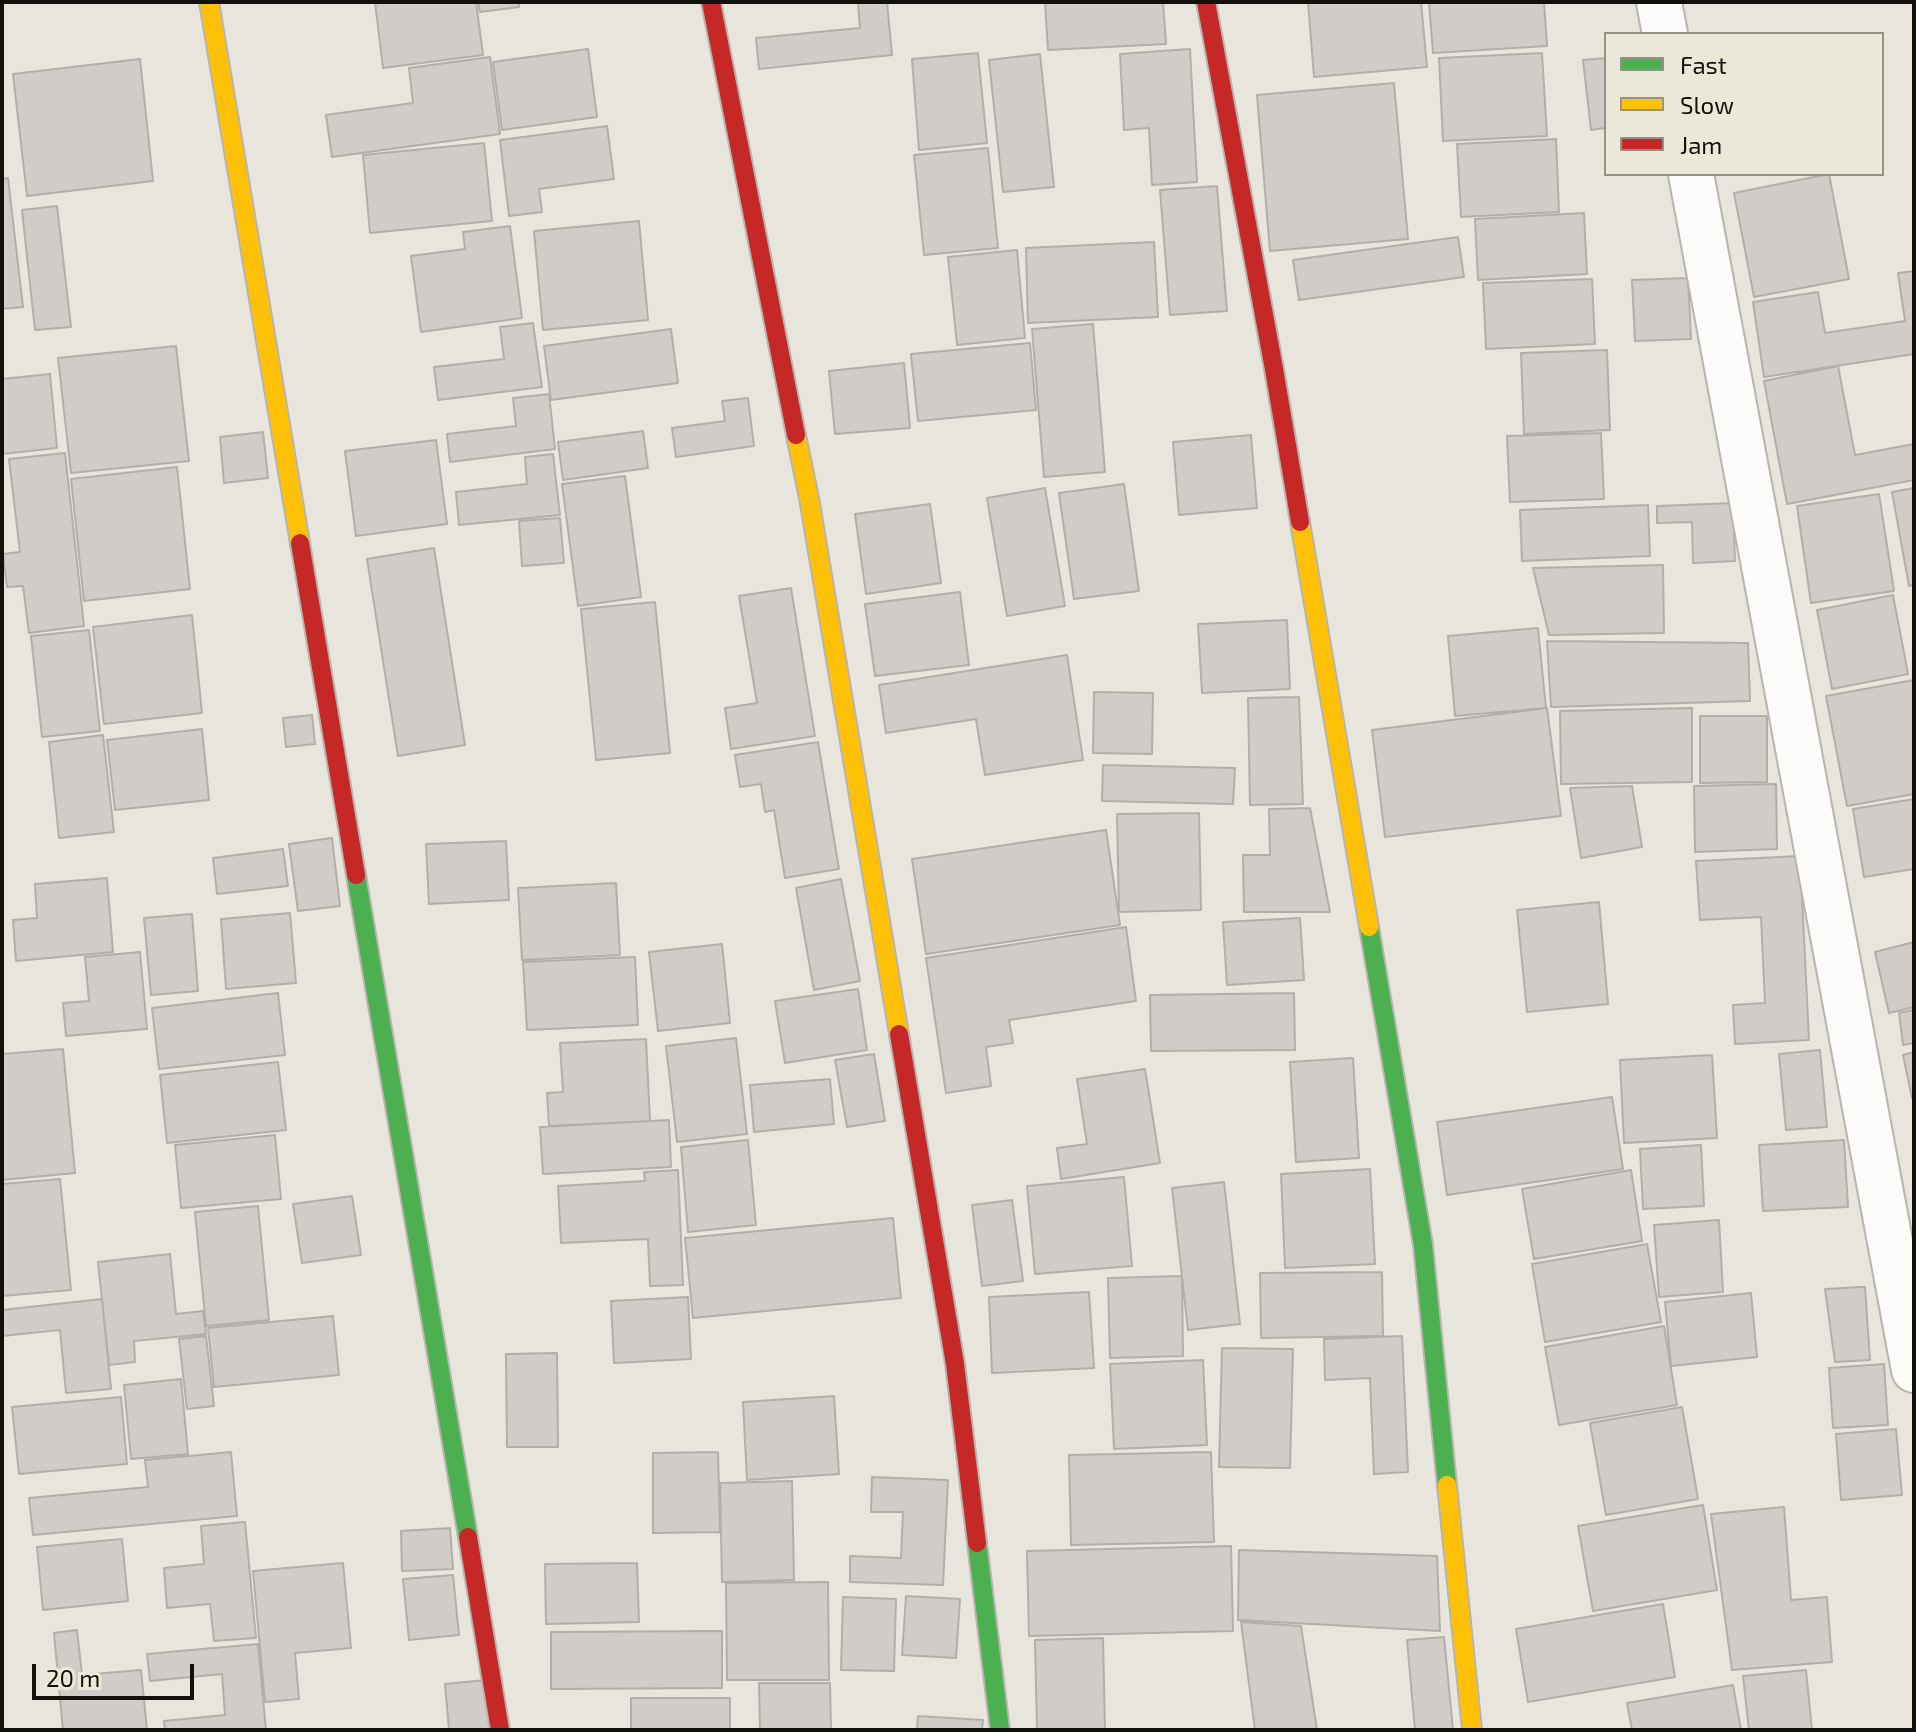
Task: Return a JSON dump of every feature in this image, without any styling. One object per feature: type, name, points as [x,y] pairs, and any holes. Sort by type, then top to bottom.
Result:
[{"type":"street","points":[[209,2],[500,1730]]},
{"type":"street","points":[[711,2],[809,498],[950,1333],[1000,1730]]},
{"type":"street","points":[[1206,2],[1274,369],[1423,1245],[1472,1730]]},
{"type":"street","points":[[1659,2],[1665,32]]},
{"type":"street","points":[[1691,176],[1914,1370]]},
{"type":"building","points":[[375,2],[476,2],[483,55],[383,68]]},
{"type":"building","points":[[478,2],[519,2],[519,7],[480,12]]},
{"type":"building","points":[[858,2],[887,2],[892,55],[759,69],[756,38],[860,28]]},
{"type":"building","points":[[1045,2],[1163,2],[1166,44],[1048,50]]},
{"type":"building","points":[[1308,2],[1421,2],[1427,67],[1314,77]]},
{"type":"building","points":[[1429,2],[1544,2],[1547,46],[1433,53]]},
{"type":"building","points":[[588,49],[597,117],[502,130],[493,62]]},
{"type":"building","points":[[1190,49],[1197,182],[1152,185],[1149,128],[1124,130],[1120,54]]},
{"type":"building","points":[[978,53],[987,143],[919,150],[912,59]]},
{"type":"building","points":[[1542,53],[1547,136],[1443,141],[1439,58]]},
{"type":"building","points":[[1040,54],[1054,187],[1003,192],[989,60]]},
{"type":"building","points":[[490,57],[500,134],[332,157],[326,115],[413,103],[409,68]]},
{"type":"building","points":[[1604,58],[1604,128],[1591,130],[1583,60]]},
{"type":"building","points":[[140,59],[153,181],[27,196],[13,74]]},
{"type":"building","points":[[1394,83],[1408,239],[1270,251],[1257,95]]},
{"type":"building","points":[[607,126],[614,179],[539,189],[542,212],[509,216],[500,140]]},
{"type":"building","points":[[1556,139],[1559,212],[1461,217],[1457,144]]},
{"type":"building","points":[[484,143],[492,221],[370,233],[363,155]]},
{"type":"building","points":[[988,148],[998,248],[924,255],[914,155]]},
{"type":"building","points":[[1829,176],[1849,279],[1754,297],[1734,193]]},
{"type":"building","points":[[8,178],[23,307],[2,309],[2,179]]},
{"type":"building","points":[[1217,186],[1227,311],[1170,315],[1160,190]]},
{"type":"building","points":[[57,206],[71,327],[35,330],[22,210]]},
{"type":"building","points":[[1584,213],[1587,274],[1478,280],[1475,219]]},
{"type":"building","points":[[639,221],[648,320],[543,330],[534,231]]},
{"type":"building","points":[[510,226],[522,318],[421,332],[411,256],[465,249],[463,232]]},
{"type":"building","points":[[1458,237],[1464,277],[1299,300],[1293,260]]},
{"type":"building","points":[[1154,242],[1158,317],[1028,323],[1026,248]]},
{"type":"building","points":[[1017,250],[1025,338],[957,345],[948,257]]},
{"type":"building","points":[[1914,271],[1914,354],[1764,377],[1753,302],[1818,292],[1825,333],[1905,321],[1898,273]]},
{"type":"building","points":[[1688,278],[1691,339],[1635,341],[1632,280]]},
{"type":"building","points":[[1592,279],[1595,344],[1486,349],[1483,283]]},
{"type":"building","points":[[533,323],[542,387],[438,400],[434,367],[504,359],[500,327]]},
{"type":"building","points":[[1093,324],[1105,472],[1044,477],[1032,329]]},
{"type":"building","points":[[671,329],[678,383],[551,400],[544,346]]},
{"type":"building","points":[[1030,343],[1036,410],[918,421],[911,354]]},
{"type":"building","points":[[176,346],[189,461],[71,473],[58,358]]},
{"type":"building","points":[[1607,350],[1610,430],[1524,434],[1521,353]]},
{"type":"building","points":[[904,363],[910,428],[835,434],[829,371]]},
{"type":"building","points":[[1838,366],[1855,455],[1914,444],[1914,480],[1787,504],[1764,381]]},
{"type":"building","points":[[50,374],[57,448],[2,454],[2,379]]},
{"type":"building","points":[[549,394],[555,449],[450,462],[447,434],[516,426],[513,398]]},
{"type":"building","points":[[748,398],[754,446],[676,457],[672,428],[725,421],[722,401]]},
{"type":"building","points":[[643,431],[648,468],[563,480],[558,442]]},
{"type":"building","points":[[263,432],[268,478],[224,483],[220,437]]},
{"type":"building","points":[[1601,433],[1604,499],[1510,502],[1507,436]]},
{"type":"building","points":[[1251,435],[1257,508],[1179,515],[1173,442]]},
{"type":"building","points":[[436,440],[447,524],[356,536],[345,451]]},
{"type":"building","points":[[65,453],[84,626],[29,633],[23,586],[7,587],[3,554],[20,552],[9,459]]},
{"type":"building","points":[[553,454],[560,515],[459,525],[456,492],[527,484],[525,457]]},
{"type":"building","points":[[177,467],[190,589],[84,601],[71,479]]},
{"type":"building","points":[[625,476],[641,597],[578,606],[562,484]]},
{"type":"building","points":[[1124,484],[1139,591],[1074,599],[1059,493]]},
{"type":"building","points":[[1045,488],[1065,606],[1007,616],[987,498]]},
{"type":"building","points":[[1914,488],[1914,585],[1909,586],[1892,492]]},
{"type":"building","points":[[1879,494],[1894,591],[1811,603],[1797,506]]},
{"type":"building","points":[[1733,503],[1735,561],[1693,563],[1692,522],[1657,523],[1657,506]]},
{"type":"building","points":[[930,504],[941,583],[866,594],[855,514]]},
{"type":"building","points":[[1648,505],[1650,556],[1522,561],[1520,510]]},
{"type":"building","points":[[560,518],[564,563],[522,566],[519,521]]},
{"type":"building","points":[[434,548],[465,745],[398,756],[367,559]]},
{"type":"building","points":[[1663,565],[1664,633],[1549,635],[1533,568]]},
{"type":"building","points":[[791,588],[815,736],[731,749],[725,708],[757,703],[739,596]]},
{"type":"building","points":[[960,592],[969,665],[875,676],[865,604]]},
{"type":"building","points":[[1893,595],[1908,674],[1832,689],[1817,610]]},
{"type":"building","points":[[655,602],[670,753],[596,760],[581,609]]},
{"type":"building","points":[[192,615],[202,713],[104,724],[93,627]]},
{"type":"building","points":[[1287,620],[1290,689],[1202,693],[1198,624]]},
{"type":"building","points":[[1538,628],[1546,708],[1455,716],[1448,636]]},
{"type":"building","points":[[89,630],[100,731],[42,737],[31,636]]},
{"type":"building","points":[[1547,641],[1748,643],[1750,701],[1551,707]]},
{"type":"building","points":[[1067,655],[1083,760],[985,775],[976,719],[886,733],[879,685]]},
{"type":"building","points":[[1914,680],[1914,794],[1847,806],[1826,696]]},
{"type":"building","points":[[1094,692],[1153,693],[1152,754],[1093,753]]},
{"type":"building","points":[[1299,697],[1303,804],[1250,805],[1248,698]]},
{"type":"building","points":[[1547,708],[1561,816],[1385,837],[1372,730]]},
{"type":"building","points":[[1692,708],[1692,782],[1561,784],[1560,711]]},
{"type":"building","points":[[312,715],[315,744],[286,747],[283,718]]},
{"type":"building","points":[[1700,716],[1767,716],[1767,782],[1700,783]]},
{"type":"building","points":[[202,729],[209,800],[115,810],[107,740]]},
{"type":"building","points":[[103,735],[114,832],[59,838],[49,742]]},
{"type":"building","points":[[818,742],[839,869],[785,878],[774,810],[765,812],[761,784],[740,787],[735,755]]},
{"type":"building","points":[[1103,765],[1235,768],[1233,804],[1102,801]]},
{"type":"building","points":[[1776,784],[1777,849],[1695,852],[1694,786]]},
{"type":"building","points":[[1632,786],[1642,847],[1581,858],[1570,788]]},
{"type":"building","points":[[1914,799],[1914,869],[1864,877],[1853,809]]},
{"type":"building","points":[[1310,808],[1330,912],[1244,912],[1243,855],[1270,855],[1269,809]]},
{"type":"building","points":[[1199,813],[1201,910],[1119,912],[1117,814]]},
{"type":"building","points":[[1106,830],[1120,925],[926,954],[912,859]]},
{"type":"building","points":[[332,838],[340,906],[298,911],[289,844]]},
{"type":"building","points":[[506,841],[509,900],[429,904],[426,844]]},
{"type":"building","points":[[283,849],[288,886],[217,894],[213,858]]},
{"type":"building","points":[[1800,856],[1809,1040],[1735,1044],[1733,1005],[1765,1003],[1761,917],[1700,920],[1696,861]]},
{"type":"building","points":[[107,878],[113,952],[16,961],[13,920],[37,918],[35,884]]},
{"type":"building","points":[[841,879],[860,981],[814,990],[796,888]]},
{"type":"building","points":[[616,883],[620,955],[522,960],[518,888]]},
{"type":"building","points":[[1599,902],[1608,1004],[1527,1012],[1517,910]]},
{"type":"building","points":[[290,913],[296,983],[226,989],[221,919]]},
{"type":"building","points":[[192,914],[198,991],[151,995],[144,918]]},
{"type":"building","points":[[1300,918],[1304,980],[1227,985],[1223,922]]},
{"type":"building","points":[[1126,927],[1136,1001],[1009,1020],[1013,1043],[986,1047],[991,1086],[946,1093],[926,958]]},
{"type":"building","points":[[1914,942],[1914,1007],[1889,1013],[1875,952]]},
{"type":"building","points":[[722,944],[730,1023],[658,1031],[649,952]]},
{"type":"building","points":[[140,952],[147,1029],[66,1036],[63,1003],[89,1001],[85,957]]},
{"type":"building","points":[[635,957],[638,1025],[527,1030],[523,962]]},
{"type":"building","points":[[858,989],[867,1050],[785,1063],[775,1001]]},
{"type":"building","points":[[278,993],[285,1055],[159,1069],[152,1008]]},
{"type":"building","points":[[1294,993],[1295,1050],[1151,1051],[1150,995]]},
{"type":"building","points":[[1914,1010],[1914,1043],[1903,1045],[1899,1013]]},
{"type":"building","points":[[736,1038],[747,1134],[677,1142],[666,1046]]},
{"type":"building","points":[[646,1039],[650,1121],[549,1126],[547,1093],[563,1092],[560,1043]]},
{"type":"building","points":[[63,1049],[75,1173],[2,1180],[2,1054]]},
{"type":"building","points":[[1820,1050],[1827,1127],[1786,1130],[1779,1054]]},
{"type":"building","points":[[1914,1052],[1914,1097],[1912,1098],[1903,1055]]},
{"type":"building","points":[[874,1054],[885,1121],[847,1127],[835,1060]]},
{"type":"building","points":[[1712,1055],[1717,1138],[1624,1143],[1620,1060]]},
{"type":"building","points":[[1353,1058],[1359,1158],[1296,1162],[1290,1062]]},
{"type":"building","points":[[278,1062],[286,1130],[167,1143],[160,1075]]},
{"type":"building","points":[[1145,1069],[1160,1163],[1061,1179],[1057,1148],[1087,1144],[1077,1079]]},
{"type":"building","points":[[830,1079],[834,1124],[754,1132],[750,1085]]},
{"type":"building","points":[[1612,1097],[1623,1169],[1447,1195],[1437,1122]]},
{"type":"building","points":[[669,1120],[671,1167],[543,1174],[540,1127]]},
{"type":"building","points":[[275,1135],[281,1199],[181,1208],[175,1145]]},
{"type":"building","points":[[748,1140],[756,1225],[688,1232],[681,1147]]},
{"type":"building","points":[[1844,1140],[1848,1207],[1763,1211],[1759,1145]]},
{"type":"building","points":[[1701,1145],[1704,1206],[1643,1209],[1640,1149]]},
{"type":"building","points":[[1370,1169],[1375,1264],[1285,1268],[1281,1174]]},
{"type":"building","points":[[678,1170],[683,1285],[650,1286],[648,1239],[561,1243],[558,1186],[645,1181],[644,1172]]},
{"type":"building","points":[[1631,1170],[1642,1241],[1534,1259],[1522,1189]]},
{"type":"building","points":[[1124,1177],[1132,1266],[1035,1274],[1027,1186]]},
{"type":"building","points":[[60,1179],[71,1290],[2,1296],[2,1184]]},
{"type":"building","points":[[1224,1182],[1240,1324],[1188,1330],[1172,1188]]},
{"type":"building","points":[[352,1196],[361,1255],[302,1263],[293,1204]]},
{"type":"building","points":[[1012,1200],[1023,1281],[982,1286],[972,1205]]},
{"type":"building","points":[[258,1206],[269,1320],[206,1326],[195,1212]]},
{"type":"building","points":[[893,1218],[901,1298],[693,1318],[685,1238]]},
{"type":"building","points":[[1719,1220],[1723,1292],[1659,1297],[1654,1225]]},
{"type":"building","points":[[1647,1244],[1661,1322],[1545,1342],[1532,1264]]},
{"type":"building","points":[[170,1254],[176,1314],[203,1311],[206,1334],[134,1341],[135,1362],[109,1365],[98,1262]]},
{"type":"building","points":[[1382,1272],[1383,1336],[1261,1338],[1260,1273]]},
{"type":"building","points":[[1182,1276],[1183,1356],[1110,1358],[1108,1278]]},
{"type":"building","points":[[1865,1287],[1870,1360],[1835,1362],[1825,1289]]},
{"type":"building","points":[[1089,1292],[1094,1368],[992,1373],[989,1297]]},
{"type":"building","points":[[1751,1293],[1757,1357],[1671,1366],[1665,1302]]},
{"type":"building","points":[[688,1297],[691,1359],[614,1363],[611,1301]]},
{"type":"building","points":[[102,1299],[111,1389],[66,1393],[60,1330],[2,1336],[2,1310]]},
{"type":"building","points":[[333,1316],[339,1375],[214,1387],[208,1328]]},
{"type":"building","points":[[1664,1326],[1677,1405],[1559,1425],[1545,1347]]},
{"type":"building","points":[[206,1336],[214,1406],[187,1409],[179,1339]]},
{"type":"building","points":[[1402,1336],[1408,1472],[1374,1474],[1370,1378],[1325,1380],[1324,1339]]},
{"type":"building","points":[[1222,1348],[1293,1349],[1290,1468],[1219,1467]]},
{"type":"building","points":[[557,1353],[558,1447],[507,1447],[506,1354]]},
{"type":"building","points":[[1203,1360],[1207,1445],[1114,1449],[1110,1364]]},
{"type":"building","points":[[1884,1364],[1888,1425],[1833,1428],[1829,1368]]},
{"type":"building","points":[[181,1379],[188,1454],[131,1459],[124,1385]]},
{"type":"building","points":[[834,1396],[839,1474],[747,1480],[743,1402]]},
{"type":"building","points":[[121,1397],[127,1464],[19,1474],[12,1407]]},
{"type":"building","points":[[1682,1407],[1698,1499],[1606,1515],[1590,1423]]},
{"type":"building","points":[[1896,1429],[1902,1495],[1841,1500],[1836,1434]]},
{"type":"building","points":[[231,1452],[237,1516],[33,1535],[29,1498],[148,1487],[145,1460]]},
{"type":"building","points":[[718,1452],[720,1532],[653,1533],[653,1453]]},
{"type":"building","points":[[1211,1452],[1214,1542],[1071,1545],[1069,1455]]},
{"type":"building","points":[[872,1477],[948,1480],[943,1585],[850,1582],[850,1556],[901,1558],[903,1512],[871,1512]]},
{"type":"building","points":[[792,1481],[794,1580],[722,1582],[720,1483]]},
{"type":"building","points":[[1703,1505],[1717,1590],[1593,1611],[1578,1526]]},
{"type":"building","points":[[1784,1507],[1791,1600],[1827,1597],[1832,1662],[1732,1670],[1711,1514]]},
{"type":"building","points":[[245,1522],[256,1638],[214,1641],[210,1604],[167,1608],[164,1568],[204,1564],[201,1526]]},
{"type":"building","points":[[450,1528],[453,1569],[402,1571],[401,1531]]},
{"type":"building","points":[[122,1539],[128,1601],[43,1610],[37,1547]]},
{"type":"building","points":[[1231,1546],[1233,1631],[1029,1636],[1027,1551]]},
{"type":"building","points":[[1239,1550],[1437,1556],[1440,1631],[1238,1620]]},
{"type":"building","points":[[343,1563],[351,1648],[295,1653],[299,1699],[265,1702],[253,1571]]},
{"type":"building","points":[[637,1563],[639,1622],[546,1624],[545,1564]]},
{"type":"building","points":[[453,1575],[459,1635],[409,1640],[403,1579]]},
{"type":"building","points":[[828,1582],[829,1680],[727,1680],[726,1583]]},
{"type":"building","points":[[906,1596],[960,1599],[956,1658],[902,1655]]},
{"type":"building","points":[[843,1597],[896,1599],[894,1671],[841,1670]]},
{"type":"building","points":[[1663,1604],[1675,1677],[1528,1702],[1516,1629]]},
{"type":"building","points":[[1241,1622],[1301,1626],[1317,1730],[1255,1730]]},
{"type":"building","points":[[77,1630],[82,1675],[141,1670],[147,1730],[63,1730],[54,1633]]},
{"type":"building","points":[[722,1631],[722,1688],[551,1689],[551,1632]]},
{"type":"building","points":[[1444,1637],[1453,1730],[1415,1730],[1407,1640]]},
{"type":"building","points":[[1103,1638],[1105,1730],[1037,1730],[1035,1640]]},
{"type":"building","points":[[258,1644],[266,1730],[165,1730],[164,1721],[225,1715],[222,1674],[150,1681],[147,1654]]},
{"type":"building","points":[[1806,1670],[1812,1730],[1749,1730],[1743,1676]]},
{"type":"building","points":[[486,1680],[490,1730],[449,1730],[445,1684]]},
{"type":"building","points":[[759,1683],[830,1683],[831,1730],[760,1730]]},
{"type":"building","points":[[1733,1685],[1741,1730],[1632,1730],[1627,1703]]},
{"type":"building","points":[[631,1698],[730,1698],[730,1730],[631,1730]]},
{"type":"building","points":[[918,1716],[983,1720],[982,1730],[917,1730]]},
{"type":"traffic: fast","points":[[356,875],[468,1537]]},
{"type":"traffic: fast","points":[[1369,927],[1423,1245],[1447,1485]]},
{"type":"traffic: fast","points":[[977,1543],[1000,1730]]},
{"type":"traffic: slow","points":[[209,2],[300,543]]},
{"type":"traffic: slow","points":[[796,435],[899,1034]]},
{"type":"traffic: slow","points":[[1300,522],[1369,927]]},
{"type":"traffic: slow","points":[[1447,1485],[1472,1730]]},
{"type":"traffic: jam","points":[[711,2],[796,435]]},
{"type":"traffic: jam","points":[[1206,2],[1300,522]]},
{"type":"traffic: jam","points":[[300,543],[356,875]]},
{"type":"traffic: jam","points":[[899,1034],[955,1364],[977,1543]]},
{"type":"traffic: jam","points":[[468,1537],[500,1730]]}]
